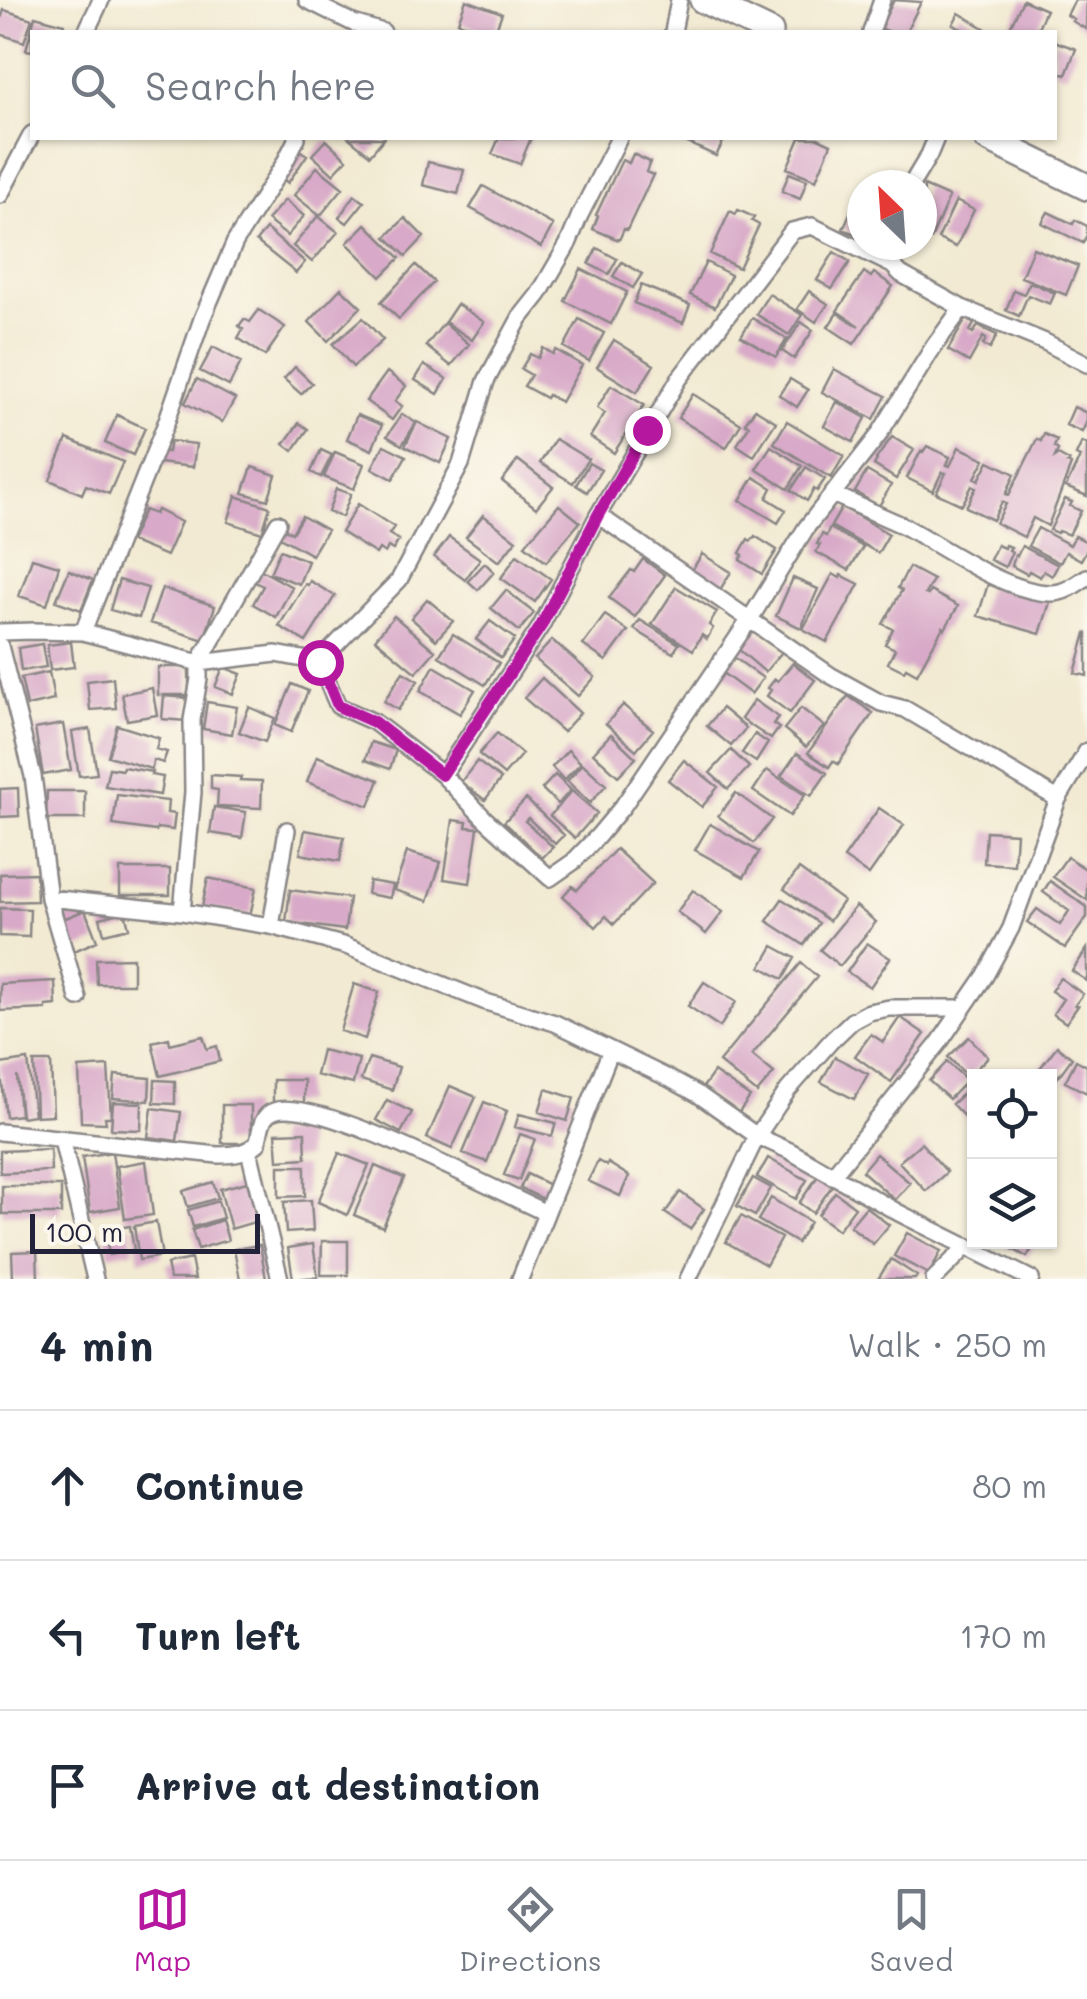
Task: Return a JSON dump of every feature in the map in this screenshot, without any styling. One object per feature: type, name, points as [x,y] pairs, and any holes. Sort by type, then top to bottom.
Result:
[{"type":"main road","points":[[703,0],[766,30]]},
{"type":"main road","points":[[990,140],[1087,186]]},
{"type":"street","points":[[87,30],[101,0]]},
{"type":"street","points":[[307,0],[351,28]]},
{"type":"street","points":[[674,30],[679,0]]},
{"type":"street","points":[[871,30],[882,0]]},
{"type":"street","points":[[0,195],[30,138]]},
{"type":"street","points":[[83,632],[235,242],[296,140]]},
{"type":"street","points":[[920,170],[935,140]]},
{"type":"street","points":[[320,662],[398,580],[462,464],[486,381],[520,318],[540,294],[568,244],[616,142]]},
{"type":"street","points":[[442,775],[541,626],[598,515],[678,379],[792,230],[812,226],[892,264]]},
{"type":"street","points":[[891,260],[900,274],[962,308],[1046,342],[1087,364]]},
{"type":"street","points":[[320,662],[338,706],[374,722],[442,775],[550,878],[586,849],[623,806],[750,619],[806,528],[878,436],[962,308]]},
{"type":"street","points":[[833,494],[986,572],[1026,588],[1050,594],[1087,578]]},
{"type":"street","points":[[598,515],[830,675],[881,703],[905,708],[1058,799]]},
{"type":"street","points":[[182,912],[193,792],[192,720],[198,663],[278,523]]},
{"type":"street","points":[[0,632],[83,632],[198,663],[276,654],[320,662]]},
{"type":"street","points":[[0,646],[33,776],[49,898],[78,998]]},
{"type":"street","points":[[832,1176],[939,1042],[986,976],[1011,928],[1058,799],[1087,752]]},
{"type":"street","points":[[272,926],[286,830]]},
{"type":"street","points":[[49,898],[272,926],[346,946],[486,1002],[555,1023],[699,1096],[757,1136],[967,1246]]},
{"type":"street","points":[[688,1279],[757,1136],[788,1090],[831,1041],[869,1012],[889,1008],[961,1008]]},
{"type":"street","points":[[520,1279],[611,1050]]},
{"type":"street","points":[[0,1132],[238,1154],[258,1143],[261,1126],[272,1111],[286,1109],[321,1116],[411,1148],[546,1213]]},
{"type":"street","points":[[62,1140],[96,1279]]},
{"type":"street","points":[[249,1151],[280,1279]]},
{"type":"street","points":[[934,1279],[967,1247]]},
{"type":"street","points":[[974,1249],[1031,1279]]},
{"type":"building","points":[[466,0],[502,13],[496,30],[481,30],[458,22]]},
{"type":"building","points":[[894,0],[921,2],[907,30],[880,28]]},
{"type":"building","points":[[1023,0],[1046,10],[1037,30],[1010,27]]},
{"type":"building","points":[[1075,0],[1087,0],[1086,29],[1067,15]]},
{"type":"building","points":[[4,10],[32,19],[24,42],[0,34]]},
{"type":"building","points":[[959,13],[988,30],[964,30],[953,24]]},
{"type":"building","points":[[35,16],[64,24],[62,30],[31,30]]},
{"type":"building","points":[[1057,42],[1076,49],[1066,75],[1057,72]]},
{"type":"building","points":[[326,140],[347,159],[333,174],[312,155]]},
{"type":"building","points":[[351,140],[382,140],[370,155]]},
{"type":"building","points":[[498,140],[530,140],[520,164],[492,154]]},
{"type":"building","points":[[681,140],[724,140],[716,156]]},
{"type":"building","points":[[799,140],[831,144],[816,180],[787,168]]},
{"type":"building","points":[[296,148],[307,155],[288,183],[278,176]]},
{"type":"building","points":[[633,154],[650,162],[646,172],[653,175],[619,240],[593,229],[622,160],[629,163]]},
{"type":"building","points":[[428,162],[464,170],[458,194],[423,185]]},
{"type":"building","points":[[317,167],[343,188],[320,216],[294,195]]},
{"type":"building","points":[[789,173],[807,180],[800,199],[782,191]]},
{"type":"building","points":[[483,186],[553,225],[541,247],[470,208]]},
{"type":"building","points":[[937,192],[949,197],[937,225]]},
{"type":"building","points":[[355,195],[364,202],[347,223],[339,217]]},
{"type":"building","points":[[285,200],[304,216],[287,236],[267,220]]},
{"type":"building","points":[[956,201],[974,210],[956,247],[938,239]]},
{"type":"building","points":[[738,210],[754,217],[752,221],[759,225],[739,268],[710,254],[730,211],[736,214]]},
{"type":"building","points":[[1048,212],[1087,226],[1083,243],[1042,223]]},
{"type":"building","points":[[318,216],[338,232],[312,262],[293,246]]},
{"type":"building","points":[[405,218],[424,237],[406,256],[386,237]]},
{"type":"building","points":[[366,224],[400,258],[381,277],[347,243]]},
{"type":"building","points":[[266,229],[305,262],[296,273],[256,241]]},
{"type":"building","points":[[597,248],[617,259],[609,274],[589,264]]},
{"type":"building","points":[[1033,248],[1078,266],[1066,295],[1021,277]]},
{"type":"building","points":[[834,252],[850,262],[832,289],[817,280]]},
{"type":"building","points":[[622,262],[642,274],[633,288],[613,276]]},
{"type":"building","points":[[706,262],[731,275],[715,307],[690,295]]},
{"type":"building","points":[[416,265],[434,282],[399,319],[381,302]]},
{"type":"building","points":[[581,269],[627,292],[611,324],[565,301]]},
{"type":"building","points":[[864,272],[871,277],[874,273],[893,286],[854,344],[828,327],[837,313],[859,326],[837,311]]},
{"type":"building","points":[[1030,282],[1055,293],[1050,304],[1028,295],[1019,316],[1006,310],[1014,290],[1024,294]]},
{"type":"building","points":[[641,285],[690,305],[683,323],[634,303]]},
{"type":"building","points":[[341,288],[361,307],[328,341],[309,322]]},
{"type":"building","points":[[809,291],[828,304],[816,322],[797,309]]},
{"type":"building","points":[[769,294],[802,315],[789,335],[756,314]]},
{"type":"building","points":[[457,304],[484,322],[472,340],[445,322]]},
{"type":"building","points":[[259,310],[285,327],[265,356],[238,338],[244,319],[250,322]]},
{"type":"building","points":[[363,318],[383,340],[353,367],[333,344]]},
{"type":"building","points":[[752,318],[787,339],[776,357],[741,336]]},
{"type":"building","points":[[579,319],[604,333],[589,361],[564,347]]},
{"type":"building","points":[[966,319],[974,324],[970,331],[973,333],[978,326],[997,335],[990,349],[983,345],[983,337],[969,362],[948,350]]},
{"type":"building","points":[[801,322],[813,330],[794,359],[782,351]]},
{"type":"building","points":[[444,323],[469,344],[451,366],[426,346]]},
{"type":"building","points":[[614,340],[654,365],[637,392],[597,367]]},
{"type":"building","points":[[213,347],[241,362],[229,386],[200,371]]},
{"type":"building","points":[[543,348],[553,354],[556,350],[582,365],[561,402],[524,386],[531,375],[521,369],[530,354],[538,358]]},
{"type":"building","points":[[424,365],[447,379],[438,394],[415,380]]},
{"type":"building","points":[[295,367],[312,383],[301,394],[284,379]]},
{"type":"building","points":[[834,369],[886,396],[874,419],[822,392]]},
{"type":"building","points":[[387,372],[406,386],[395,401],[402,406],[392,420],[366,401]]},
{"type":"building","points":[[197,379],[235,399],[222,422],[185,403]]},
{"type":"building","points":[[790,379],[808,390],[797,407],[779,395]]},
{"type":"building","points":[[611,385],[644,405],[614,453],[590,437],[605,413],[597,408]]},
{"type":"building","points":[[693,394],[741,424],[726,448],[678,418]]},
{"type":"building","points":[[837,402],[866,418],[853,442],[824,426]]},
{"type":"building","points":[[1074,407],[1087,413],[1082,432],[1066,425]]},
{"type":"building","points":[[755,409],[776,422],[754,456],[737,445]]},
{"type":"building","points":[[402,414],[416,423],[402,445],[387,436]]},
{"type":"building","points":[[117,415],[145,428],[133,455],[105,443]]},
{"type":"building","points":[[357,415],[382,425],[372,450],[347,439]]},
{"type":"building","points":[[787,421],[844,456],[831,478],[774,443]]},
{"type":"building","points":[[417,422],[451,439],[440,463],[405,446]]},
{"type":"building","points":[[299,423],[308,429],[293,451],[284,444]]},
{"type":"building","points":[[1044,434],[1057,440],[1055,457],[1058,455],[1071,465],[1048,526],[1033,518],[1024,537],[996,523],[1006,504],[1002,502],[993,520],[966,507],[976,488],[972,486],[962,505],[936,493],[946,473],[942,472],[933,491],[907,478],[927,446],[950,457],[950,466],[959,447],[985,459],[975,478],[979,480],[989,461],[1015,474],[1006,494],[1009,495],[1037,439],[1041,441]]},
{"type":"building","points":[[892,437],[914,450],[896,479],[874,465]]},
{"type":"building","points":[[67,439],[123,462],[109,494],[86,485],[82,494],[50,480]]},
{"type":"building","points":[[555,439],[588,459],[573,483],[540,463]]},
{"type":"building","points":[[170,441],[196,444],[193,467],[159,463],[160,451],[168,452]]},
{"type":"building","points":[[1082,442],[1087,444],[1087,496],[1066,487],[1080,457],[1076,455]]},
{"type":"building","points":[[384,445],[406,456],[393,479],[372,468]]},
{"type":"building","points":[[771,446],[802,466],[788,489],[756,469]]},
{"type":"building","points":[[321,450],[332,455],[321,477],[311,472]]},
{"type":"building","points":[[335,452],[364,464],[354,489],[324,477]]},
{"type":"building","points":[[518,460],[553,487],[536,508],[502,481]]},
{"type":"building","points":[[589,463],[601,470],[587,492],[576,485]]},
{"type":"building","points":[[252,467],[276,475],[268,500],[243,493]]},
{"type":"building","points":[[806,467],[825,479],[807,501],[791,490]]},
{"type":"building","points":[[867,471],[891,485],[879,506],[855,492]]},
{"type":"building","points":[[754,477],[772,488],[767,498],[786,510],[778,523],[740,500]]},
{"type":"building","points":[[336,489],[351,494],[342,517],[328,512]]},
{"type":"building","points":[[236,496],[270,507],[262,533],[228,522]]},
{"type":"building","points":[[1065,499],[1081,511],[1069,535],[1050,530]]},
{"type":"building","points":[[358,504],[394,527],[389,534],[399,540],[393,550],[388,547],[385,553],[379,549],[376,554],[341,532]]},
{"type":"building","points":[[559,505],[580,522],[546,562],[525,545]]},
{"type":"building","points":[[842,507],[889,534],[878,553],[831,526]]},
{"type":"building","points":[[144,510],[155,514],[157,510],[181,522],[166,556],[130,541]]},
{"type":"building","points":[[483,515],[516,540],[499,562],[466,537]]},
{"type":"building","points":[[302,516],[327,530],[312,555],[278,536],[283,528],[292,533]]},
{"type":"building","points":[[830,528],[863,547],[849,570],[816,552],[822,534],[826,536]]},
{"type":"building","points":[[1038,528],[1070,545],[1075,536],[1087,542],[1081,560],[1066,552],[1060,563],[1028,546]]},
{"type":"building","points":[[755,536],[777,550],[762,574],[740,560],[748,539],[751,541]]},
{"type":"building","points":[[449,537],[480,559],[465,580],[434,557]]},
{"type":"building","points":[[997,545],[1011,547],[1005,567],[990,560]]},
{"type":"building","points":[[1022,546],[1058,565],[1052,576],[1044,571],[1040,577],[1029,571],[1027,574],[1012,566]]},
{"type":"building","points":[[280,550],[308,561],[299,584],[270,573]]},
{"type":"building","points":[[702,554],[731,572],[718,593],[689,575]]},
{"type":"building","points":[[517,555],[551,579],[535,602],[501,578]]},
{"type":"building","points":[[32,558],[59,566],[47,605],[19,596]]},
{"type":"building","points":[[643,559],[665,575],[635,617],[609,598]]},
{"type":"building","points":[[485,563],[494,572],[478,590],[468,581]]},
{"type":"building","points":[[909,567],[933,580],[925,594],[930,591],[958,606],[917,674],[888,663],[895,649],[885,644],[893,629],[883,624],[902,590],[898,588]]},
{"type":"building","points":[[69,570],[93,580],[81,610],[56,601]]},
{"type":"building","points":[[261,570],[292,587],[276,617],[253,604],[263,586],[255,582]]},
{"type":"building","points":[[833,574],[859,584],[827,642],[803,629]]},
{"type":"building","points":[[793,578],[818,589],[801,628],[776,616]]},
{"type":"building","points":[[119,580],[148,588],[139,618],[110,610]]},
{"type":"building","points":[[310,581],[335,596],[306,642],[279,626]]},
{"type":"building","points":[[988,584],[1050,602],[1040,634],[978,616]]},
{"type":"building","points":[[676,587],[717,612],[707,639],[702,635],[693,650],[652,624]]},
{"type":"building","points":[[162,588],[215,606],[204,640],[150,623]]},
{"type":"building","points":[[506,590],[534,613],[519,631],[491,608]]},
{"type":"building","points":[[427,599],[453,621],[436,640],[411,618]]},
{"type":"building","points":[[605,615],[628,631],[606,661],[583,645]]},
{"type":"building","points":[[394,616],[435,651],[416,673],[375,639]]},
{"type":"building","points":[[640,620],[679,644],[673,653],[634,629]]},
{"type":"building","points":[[490,621],[515,639],[501,658],[476,639]]},
{"type":"building","points":[[755,630],[782,652],[765,672],[738,649]]},
{"type":"building","points":[[1087,633],[1087,676],[1075,673]]},
{"type":"building","points":[[453,634],[499,663],[485,685],[439,656]]},
{"type":"building","points":[[552,640],[595,677],[578,696],[535,659]]},
{"type":"building","points":[[71,642],[74,667],[50,670],[47,645]]},
{"type":"building","points":[[42,644],[46,667],[21,671],[18,648]]},
{"type":"building","points":[[732,656],[763,678],[751,694],[721,672]]},
{"type":"building","points":[[793,663],[815,680],[790,713],[767,696],[775,679],[778,681]]},
{"type":"building","points":[[434,666],[475,690],[460,714],[420,691]]},
{"type":"building","points":[[158,667],[189,667],[189,695],[158,695]]},
{"type":"building","points":[[223,667],[241,674],[233,694],[215,687]]},
{"type":"building","points":[[49,672],[54,700],[27,706],[21,678]]},
{"type":"building","points":[[403,672],[418,681],[398,710],[384,701]]},
{"type":"building","points":[[113,678],[116,708],[90,710],[87,681]]},
{"type":"building","points":[[542,678],[580,713],[563,732],[524,698]]},
{"type":"building","points":[[292,684],[308,691],[291,732],[275,725]]},
{"type":"building","points":[[152,688],[157,715],[127,720],[122,694]]},
{"type":"building","points":[[164,696],[188,698],[186,721],[162,719]]},
{"type":"building","points":[[848,696],[873,713],[838,764],[833,761],[829,767],[808,753]]},
{"type":"building","points":[[754,700],[778,717],[773,724],[779,728],[771,739],[741,719]]},
{"type":"building","points":[[207,702],[237,707],[232,734],[203,729]]},
{"type":"building","points":[[623,705],[653,730],[636,750],[606,724]]},
{"type":"building","points":[[249,707],[275,718],[265,742],[239,732]]},
{"type":"building","points":[[722,708],[746,728],[731,746],[707,726]]},
{"type":"building","points":[[801,708],[824,726],[806,747],[784,729]]},
{"type":"building","points":[[63,724],[71,770],[43,775],[35,729]]},
{"type":"building","points":[[117,725],[159,738],[156,749],[167,752],[163,763],[154,760],[151,769],[108,756]]},
{"type":"building","points":[[90,729],[97,774],[79,776],[72,732]]},
{"type":"building","points":[[497,733],[522,754],[504,775],[479,754]]},
{"type":"building","points":[[611,734],[636,758],[618,776],[593,753]]},
{"type":"building","points":[[755,734],[768,743],[756,762],[742,753]]},
{"type":"building","points":[[371,742],[396,750],[390,769],[365,760]]},
{"type":"building","points":[[568,750],[581,763],[564,780],[552,767]]},
{"type":"building","points":[[731,750],[749,767],[728,789],[710,773]]},
{"type":"building","points":[[797,753],[827,773],[811,796],[781,776]]},
{"type":"building","points":[[317,756],[379,780],[369,806],[307,782]]},
{"type":"building","points":[[684,760],[718,787],[702,807],[668,780]]},
{"type":"building","points":[[477,761],[501,779],[485,800],[461,782]]},
{"type":"building","points":[[583,764],[606,785],[590,803],[567,781]]},
{"type":"building","points":[[123,767],[163,777],[160,795],[105,786],[109,768]]},
{"type":"building","points":[[767,770],[805,795],[790,816],[753,791]]},
{"type":"building","points":[[211,775],[262,781],[261,808],[217,806],[218,790],[211,789]]},
{"type":"building","points":[[555,775],[571,790],[558,804],[542,789]]},
{"type":"building","points":[[18,788],[19,816],[0,817],[0,789]]},
{"type":"building","points":[[47,791],[85,791],[85,819],[46,819]]},
{"type":"building","points":[[572,791],[597,813],[575,838],[550,816]]},
{"type":"building","points":[[736,793],[772,819],[754,843],[718,816]]},
{"type":"building","points":[[117,795],[168,801],[167,813],[175,814],[173,830],[113,825]]},
{"type":"building","points":[[526,799],[564,835],[555,844],[528,818],[525,821],[553,847],[542,858],[504,822]]},
{"type":"building","points":[[214,807],[246,812],[242,838],[210,833]]},
{"type":"building","points":[[879,808],[904,825],[869,875],[844,858]]},
{"type":"building","points":[[453,820],[478,828],[470,883],[444,879]]},
{"type":"building","points":[[710,824],[759,852],[744,877],[695,850]]},
{"type":"building","points":[[305,830],[344,837],[340,861],[300,854]]},
{"type":"building","points":[[986,831],[1016,833],[1014,865],[984,863]]},
{"type":"building","points":[[616,849],[653,883],[614,924],[606,916],[596,927],[563,896],[572,886],[577,890]]},
{"type":"building","points":[[407,852],[441,862],[428,901],[394,890]]},
{"type":"building","points":[[1067,857],[1087,870],[1087,900],[1053,877]]},
{"type":"building","points":[[120,869],[170,869],[170,895],[120,895]]},
{"type":"building","points":[[799,869],[843,901],[829,921],[784,889]]},
{"type":"building","points":[[36,873],[37,901],[0,902],[0,874]]},
{"type":"building","points":[[208,878],[256,888],[250,916],[202,907]]},
{"type":"building","points":[[369,881],[393,885],[390,898],[367,894]]},
{"type":"building","points":[[1050,881],[1087,907],[1087,917],[1065,948],[1027,922],[1037,909],[1060,925],[1069,911],[1043,892]]},
{"type":"building","points":[[290,890],[349,898],[345,930],[286,922]]},
{"type":"building","points":[[693,890],[723,912],[706,934],[677,912]]},
{"type":"building","points":[[782,899],[819,923],[804,945],[767,921]]},
{"type":"building","points":[[856,906],[876,922],[840,966],[820,950]]},
{"type":"building","points":[[0,908],[30,909],[29,937],[0,936]]},
{"type":"building","points":[[85,910],[97,941],[74,951],[61,920]]},
{"type":"building","points":[[125,912],[129,928],[104,934],[100,918]]},
{"type":"building","points":[[867,943],[890,958],[870,987],[847,972]]},
{"type":"building","points":[[773,946],[795,958],[783,979],[761,967]]},
{"type":"building","points":[[1087,949],[1087,981],[1072,971]]},
{"type":"building","points":[[133,958],[133,984],[97,984],[96,959]]},
{"type":"building","points":[[801,963],[817,977],[752,1055],[774,1073],[757,1093],[719,1062]]},
{"type":"building","points":[[1060,978],[1083,994],[1066,1023],[1053,1014],[1063,999],[1051,991]]},
{"type":"building","points":[[55,981],[56,1005],[0,1011],[0,984]]},
{"type":"building","points":[[704,982],[736,1002],[720,1027],[688,1006]]},
{"type":"building","points":[[354,984],[379,992],[365,1039],[340,1031]]},
{"type":"building","points":[[900,1017],[925,1034],[891,1082],[855,1056],[871,1034],[883,1042]]},
{"type":"building","points":[[203,1036],[207,1049],[217,1046],[220,1061],[160,1076],[152,1042],[169,1038],[170,1044]]},
{"type":"building","points":[[969,1037],[988,1057],[976,1069],[967,1069],[967,1076],[948,1057]]},
{"type":"building","points":[[1057,1046],[1072,1058],[1057,1078],[1057,1069],[1039,1069]]},
{"type":"building","points":[[322,1050],[359,1059],[353,1084],[316,1075]]},
{"type":"building","points":[[835,1057],[868,1074],[854,1099],[821,1082]]},
{"type":"building","points":[[369,1058],[399,1067],[392,1090],[361,1080]]},
{"type":"building","points":[[28,1060],[34,1115],[21,1117],[17,1076],[20,1115],[6,1117],[0,1064]]},
{"type":"building","points":[[1076,1060],[1087,1066],[1087,1093],[1065,1082]]},
{"type":"building","points":[[34,1062],[51,1062],[53,1115],[36,1116]]},
{"type":"building","points":[[947,1062],[967,1080],[949,1099],[929,1081]]},
{"type":"building","points":[[108,1066],[111,1117],[105,1117],[106,1123],[81,1122],[79,1068]]},
{"type":"building","points":[[714,1072],[750,1097],[737,1115],[701,1090]]},
{"type":"building","points":[[115,1075],[150,1078],[149,1101],[113,1098]]},
{"type":"building","points":[[155,1080],[175,1081],[175,1104],[154,1103]]},
{"type":"building","points":[[273,1080],[304,1080],[304,1103],[273,1103]]},
{"type":"building","points":[[450,1086],[476,1097],[452,1149],[427,1138]]},
{"type":"building","points":[[546,1089],[574,1098],[567,1121],[539,1112]]},
{"type":"building","points":[[967,1089],[967,1120],[952,1104]]},
{"type":"building","points":[[387,1100],[412,1112],[401,1133],[376,1120]]},
{"type":"building","points":[[113,1102],[142,1103],[141,1130],[111,1129]]},
{"type":"building","points":[[484,1102],[507,1111],[487,1162],[463,1153]]},
{"type":"building","points":[[222,1105],[251,1105],[251,1143],[222,1143]]},
{"type":"building","points":[[152,1108],[181,1112],[177,1141],[148,1137]]},
{"type":"building","points":[[519,1114],[556,1123],[552,1136],[515,1127]]},
{"type":"building","points":[[305,1132],[306,1158],[278,1160],[276,1133]]},
{"type":"building","points":[[520,1134],[535,1139],[519,1180],[504,1175]]},
{"type":"building","points":[[921,1143],[947,1172],[926,1191],[899,1162]]},
{"type":"building","points":[[50,1149],[51,1171],[0,1173],[0,1151]]},
{"type":"building","points":[[112,1152],[120,1207],[90,1212],[82,1157]]},
{"type":"building","points":[[339,1153],[369,1165],[347,1215],[318,1202]]},
{"type":"building","points":[[876,1154],[910,1183],[895,1200],[862,1171]]},
{"type":"building","points":[[768,1158],[807,1180],[796,1199],[757,1177]]},
{"type":"building","points":[[146,1161],[153,1215],[125,1219],[117,1166]]},
{"type":"building","points":[[598,1161],[629,1176],[620,1196],[588,1181]]},
{"type":"building","points":[[279,1166],[305,1166],[305,1196],[279,1197]]},
{"type":"building","points":[[375,1166],[404,1178],[383,1227],[354,1215]]},
{"type":"building","points":[[527,1174],[552,1186],[545,1200],[520,1188]]},
{"type":"building","points":[[818,1176],[832,1186],[813,1213],[799,1203]]},
{"type":"building","points":[[753,1178],[771,1188],[755,1216],[737,1206]]},
{"type":"building","points":[[213,1182],[218,1198],[188,1207],[183,1191]]},
{"type":"building","points":[[247,1182],[258,1221],[231,1229],[220,1189]]},
{"type":"building","points":[[2,1186],[61,1186],[61,1214],[2,1214]]},
{"type":"building","points":[[680,1192],[704,1209],[690,1229],[665,1213]]},
{"type":"building","points":[[835,1192],[855,1207],[838,1230],[818,1215]]},
{"type":"building","points":[[771,1198],[810,1222],[797,1243],[758,1220]]},
{"type":"building","points":[[311,1200],[313,1231],[286,1233],[284,1202]]},
{"type":"building","points":[[218,1201],[223,1218],[193,1227],[188,1210]]},
{"type":"building","points":[[866,1207],[889,1225],[873,1244],[850,1226]]},
{"type":"building","points":[[741,1216],[781,1238],[766,1265],[726,1242]]},
{"type":"building","points":[[222,1220],[228,1240],[198,1249],[192,1230]]},
{"type":"building","points":[[156,1222],[162,1256],[139,1260],[134,1226]]},
{"type":"building","points":[[130,1226],[134,1250],[109,1255],[105,1230]]},
{"type":"building","points":[[907,1233],[941,1251],[929,1274],[894,1256]]},
{"type":"building","points":[[322,1241],[348,1241],[348,1275],[321,1275]]},
{"type":"building","points":[[313,1244],[318,1277],[293,1279],[288,1248]]},
{"type":"building","points":[[260,1245],[266,1279],[240,1279],[234,1249]]},
{"type":"building","points":[[1013,1249],[1032,1249],[1027,1257]]},
{"type":"building","points":[[37,1251],[38,1278],[13,1279],[12,1252]]},
{"type":"building","points":[[191,1259],[195,1279],[170,1279],[167,1264]]},
{"type":"building","points":[[891,1259],[917,1276],[915,1279],[878,1279]]},
{"type":"route","points":[[320,662],[338,706],[374,722],[442,775],[541,626],[647,430]]}]
